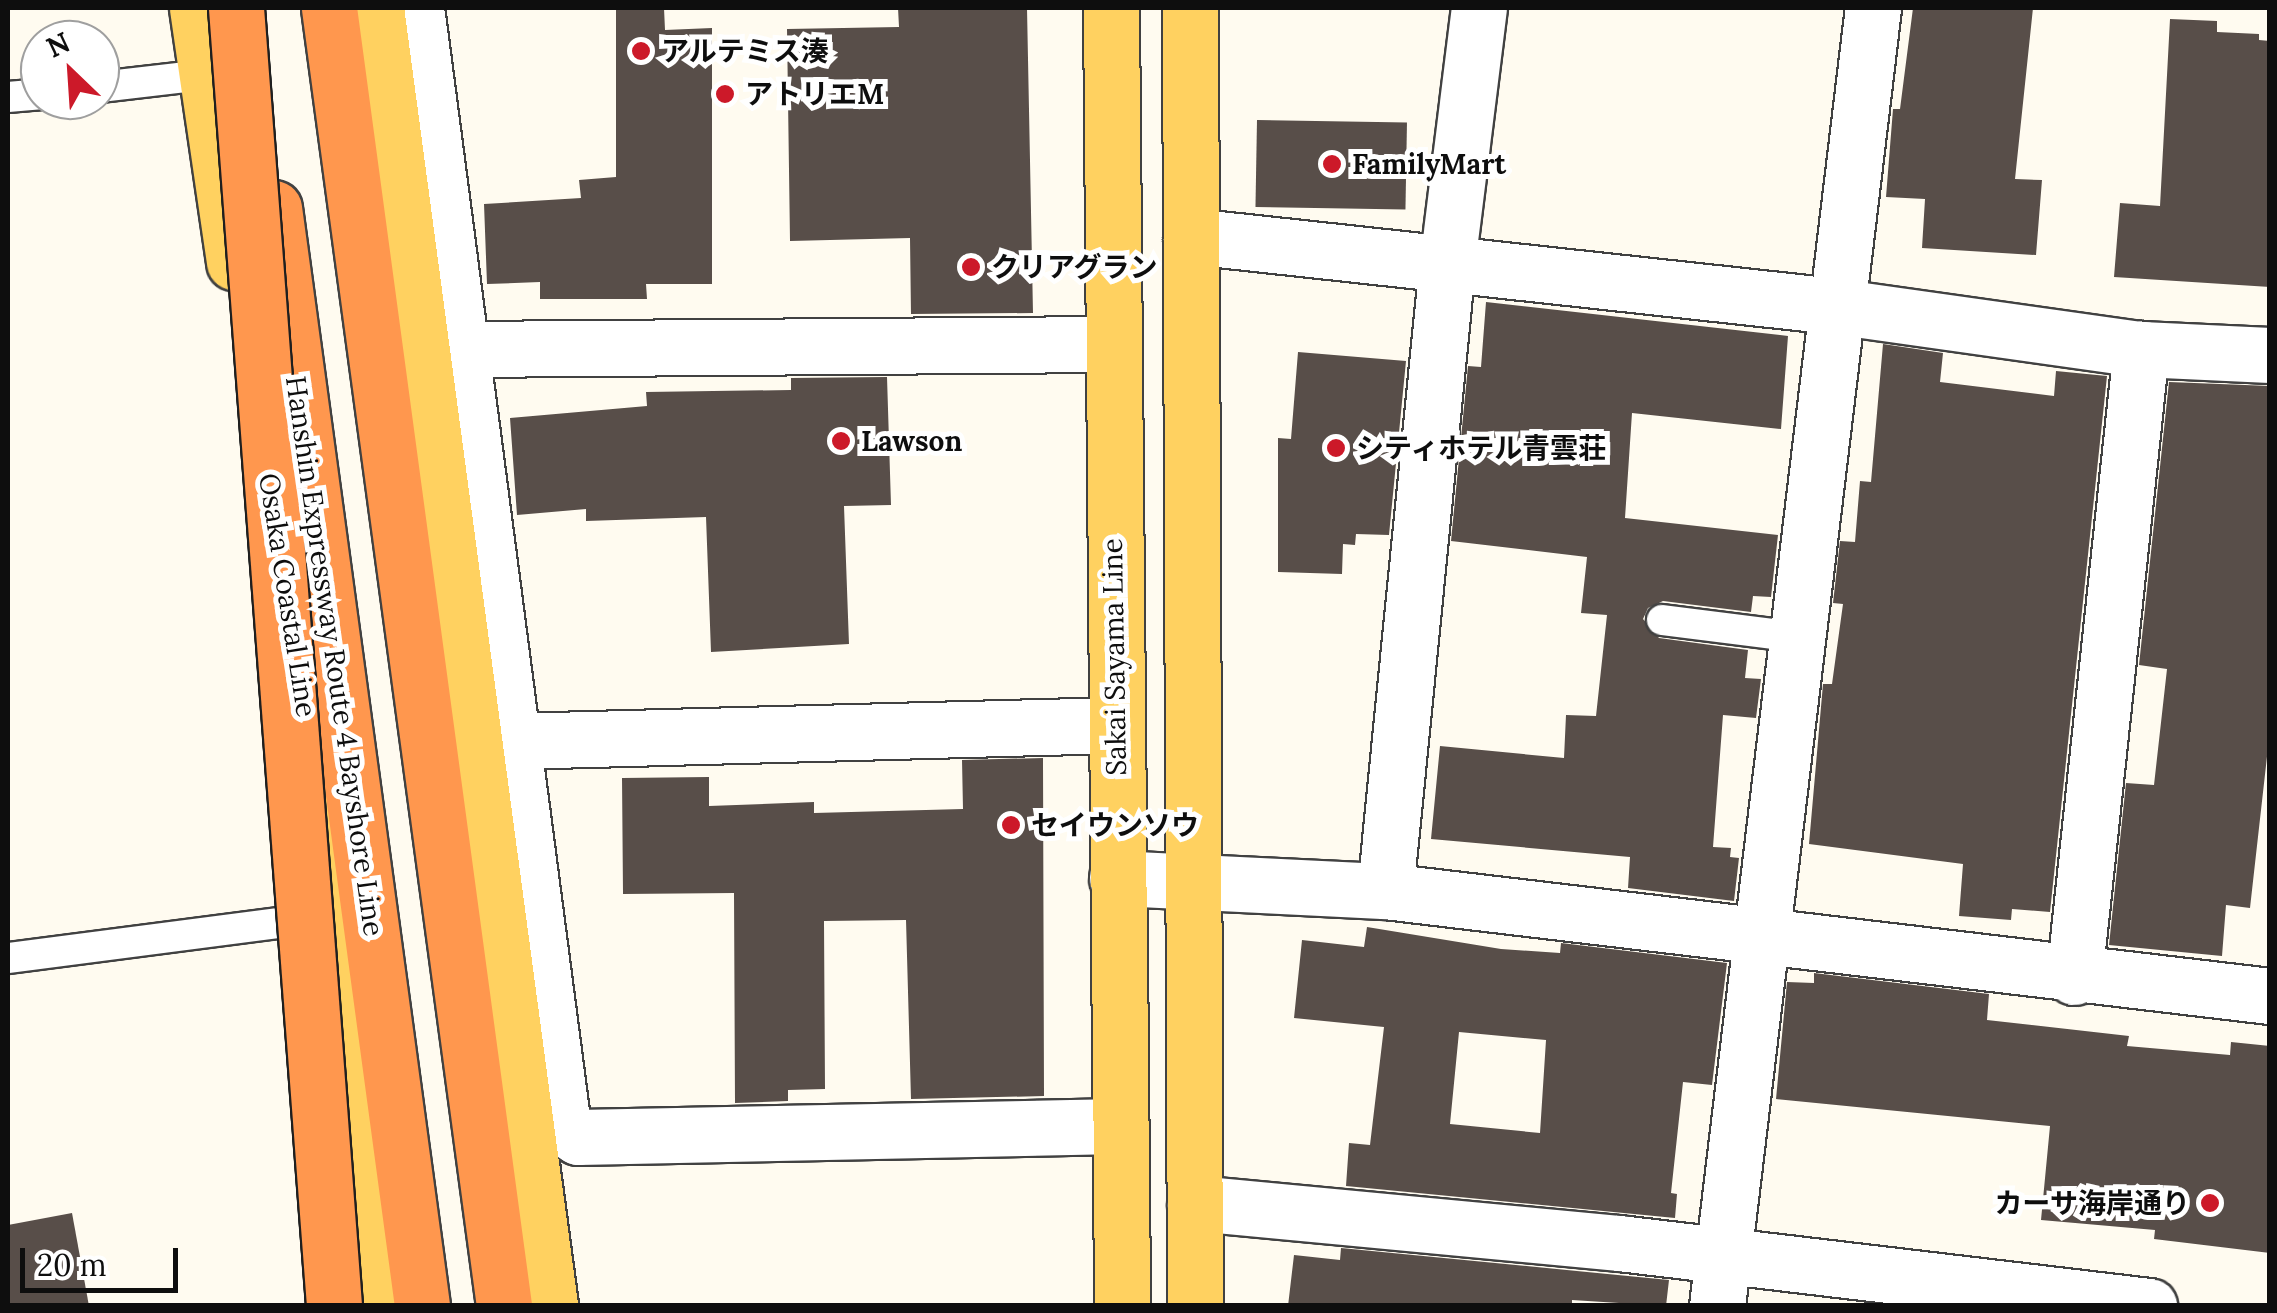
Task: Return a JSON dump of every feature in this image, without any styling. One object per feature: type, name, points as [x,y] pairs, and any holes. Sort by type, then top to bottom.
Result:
[{"type":"highway","points":[[236,8],[334,1306]]},
{"type":"highway","name":"Hanshin Expressway Route 4 Bayshore Line","points":[[247,8],[422,1306]]},
{"type":"highway","points":[[329,8],[504,1306]]},
{"type":"main road","name":"Osaka Coastal Line","points":[[197,8],[204,75],[326,827],[369,1306]]},
{"type":"main road","points":[[376,8],[550,1306]]},
{"type":"main road","name":"Sakai Sayama Line","points":[[1111,8],[1110,344],[1122,1306]]},
{"type":"main road","points":[[1190,8],[1195,1306]]},
{"type":"street","points":[[416,8],[563,1127],[578,1137],[1118,1126]]},
{"type":"street","points":[[1385,891],[1446,264],[1479,8]]},
{"type":"street","points":[[1720,1280],[1834,306],[1874,8]]},
{"type":"street","points":[[1191,236],[1834,306],[2141,349],[2270,355]]},
{"type":"street","points":[[460,349],[1110,344]]},
{"type":"street","points":[[2074,978],[2141,349]]},
{"type":"street","points":[[514,741],[1116,725]]},
{"type":"street","points":[[1116,878],[1193,877],[1385,891],[2074,978],[2270,996]]},
{"type":"street","points":[[1195,1203],[1720,1280],[2149,1306]]},
{"type":"lane","points":[[120,85],[204,75]]},
{"type":"lane","points":[[1662,620],[1797,637]]},
{"type":"lane","points":[[8,958],[334,916]]},
{"type":"building","points":[[616,8],[664,8],[665,30],[712,28],[712,284],[646,284],[647,299],[540,299],[540,282],[487,284],[484,204],[581,198],[579,180],[616,177]]},
{"type":"building","points":[[898,8],[1027,8],[1033,313],[911,314],[910,238],[790,241],[787,29],[899,27]]},
{"type":"building","points":[[1913,8],[2033,8],[2015,179],[2042,180],[2036,255],[1922,248],[1925,199],[1886,197],[1893,109],[1900,109]]},
{"type":"building","points":[[2170,19],[2217,21],[2217,32],[2259,34],[2259,40],[2270,41],[2270,287],[2114,277],[2120,203],[2160,206]]},
{"type":"building","name":"FamilyMart","points":[[1257,120],[1407,123],[1405,210],[1255,207]]},
{"type":"building","points":[[1486,302],[1788,336],[1781,429],[1632,413],[1625,518],[1778,535],[1771,597],[1753,596],[1751,612],[1663,601],[1648,608],[1643,619],[1659,638],[1748,650],[1745,678],[1761,679],[1756,718],[1723,715],[1713,847],[1731,848],[1730,857],[1739,858],[1734,901],[1628,888],[1630,857],[1431,839],[1440,746],[1564,758],[1566,715],[1596,716],[1607,615],[1581,613],[1587,557],[1451,541],[1468,366],[1481,367]]},
{"type":"building","points":[[1883,344],[1943,353],[1940,382],[2054,396],[2056,371],[2107,376],[2050,912],[2012,909],[2011,920],[1959,916],[1963,864],[1809,844],[1823,684],[1832,684],[1843,604],[1833,603],[1840,541],[1855,542],[1860,481],[1871,482]]},
{"type":"building","points":[[1298,352],[1406,361],[1389,535],[1356,534],[1355,545],[1343,544],[1342,574],[1278,572],[1278,438],[1291,439]]},
{"type":"building","points":[[887,377],[891,505],[844,506],[849,644],[711,652],[706,517],[586,521],[586,509],[517,515],[510,418],[647,406],[646,392],[791,390],[791,378]]},
{"type":"building","points":[[2169,382],[2270,386],[2270,730],[2250,908],[2226,905],[2222,956],[2109,945],[2126,783],[2154,785],[2167,669],[2139,665]]},
{"type":"building","points":[[1043,758],[1044,1096],[911,1099],[906,920],[824,921],[825,1089],[788,1090],[788,1101],[735,1103],[734,893],[623,894],[622,778],[709,777],[709,806],[814,802],[814,813],[963,809],[962,760]]},
{"type":"building","points":[[1367,927],[1501,949],[1560,953],[1561,943],[1727,963],[1712,1085],[1683,1082],[1671,1193],[1677,1194],[1675,1218],[1346,1186],[1349,1143],[1370,1145],[1384,1027],[1294,1018],[1302,940],[1364,947]],"holes":[[[1459,1032],[1546,1040],[1540,1133],[1450,1124]]]},
{"type":"building","points":[[1814,973],[1989,994],[1987,1020],[2129,1036],[2127,1046],[2230,1055],[2231,1042],[2270,1046],[2270,1253],[2154,1239],[2155,1230],[2041,1220],[2050,1126],[1776,1099],[1787,982],[1814,983]]},
{"type":"building","points":[[72,1213],[89,1306],[8,1306],[8,1225]]},
{"type":"building","points":[[1341,1248],[1669,1280],[1666,1306],[1572,1300],[1572,1306],[1288,1306],[1294,1255],[1340,1260]]},
{"type":"place","name":"アルテミス湊","points":[[641,51]]},
{"type":"place","name":"アトリエM","points":[[725,94]]},
{"type":"place","name":"FamilyMart","points":[[1332,164]]},
{"type":"place","name":"クリアグラン","points":[[971,267]]},
{"type":"place","name":"Lawson","points":[[841,441]]},
{"type":"place","name":"シティホテル青雲荘","points":[[1336,448]]},
{"type":"place","name":"セイウンソウ","points":[[1011,825]]},
{"type":"place","name":"カーサ海岸通り","points":[[2210,1203]]}]
